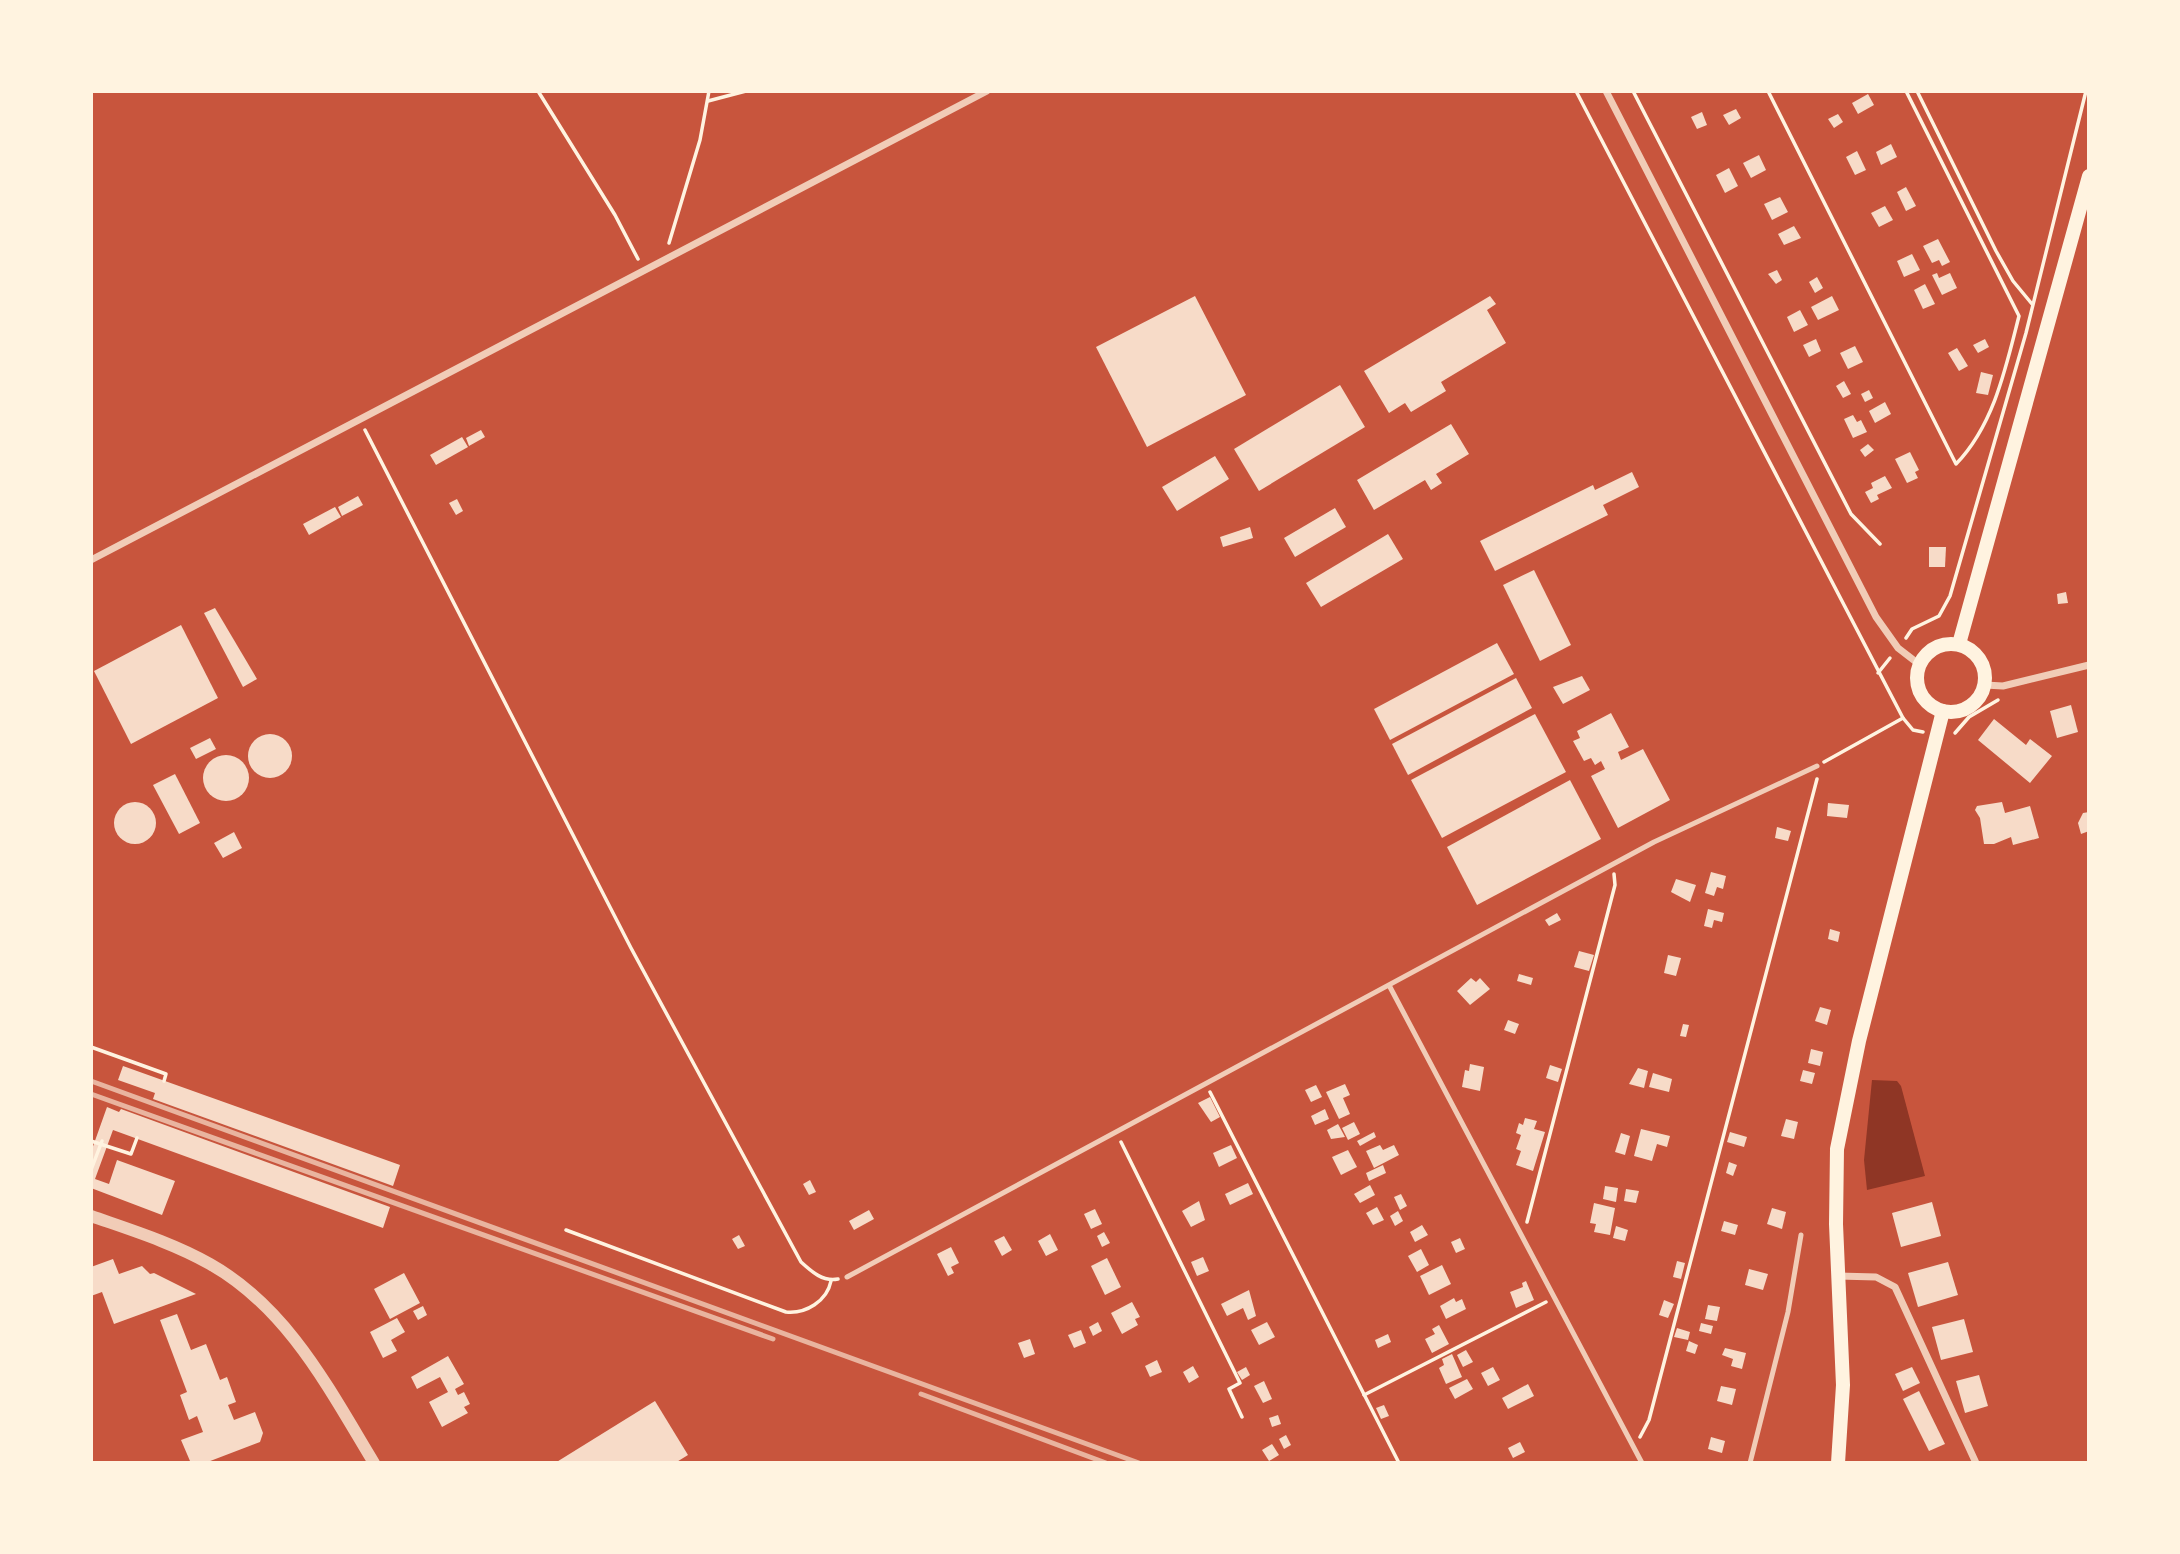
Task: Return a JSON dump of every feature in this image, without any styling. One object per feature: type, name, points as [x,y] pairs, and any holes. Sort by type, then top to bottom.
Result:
[{"type":"main road","points":[[1959,644],[2089,176]]},
{"type":"main road","points":[[1959,644],[1975,652],[1980,660],[1984,685],[1972,705],[1958,711],[1943,711],[1928,703],[1919,689],[1920,665],[1935,647],[1959,644]]},
{"type":"main road","points":[[1838,1463],[1843,1385],[1835,1181],[1846,1094],[1943,711]]},
{"type":"street","points":[[91,560],[987,91]]},
{"type":"street","points":[[1606,91],[1876,617],[1898,648],[1920,665]]},
{"type":"street","points":[[1984,685],[2003,686],[2089,666]]},
{"type":"street","points":[[91,1216],[184,1251],[240,1283],[294,1338],[374,1463]]},
{"type":"street","points":[[1838,1276],[1876,1277],[1895,1287],[1976,1463]]},
{"type":"lane","points":[[847,1278],[1115,1131],[1390,987],[1420,967],[1678,830],[1817,766]]},
{"type":"lane","points":[[1390,987],[1642,1463]]},
{"type":"lane","points":[[1750,1463],[1788,1312],[1801,1235]]},
{"type":"path","points":[[538,91],[615,215],[638,260]]},
{"type":"path","points":[[668,243],[700,140],[709,91]]},
{"type":"path","points":[[708,101],[746,91]]},
{"type":"path","points":[[1576,91],[1903,718],[1913,730],[1952,740],[1961,723],[2002,699]]},
{"type":"path","points":[[1633,91],[1851,514],[1880,544]]},
{"type":"path","points":[[1768,91],[1956,464],[1972,447],[1991,409],[2003,378],[2019,316],[1906,91]]},
{"type":"path","points":[[1917,91],[2013,281],[2032,304],[2052,315]]},
{"type":"path","points":[[1878,673],[1912,629],[1939,616],[1950,596],[2032,304],[2086,91]]},
{"type":"path","points":[[360,419],[631,948],[789,1241],[801,1262],[814,1274],[831,1281],[847,1278]]},
{"type":"path","points":[[1634,1448],[1653,1407],[1804,836],[1817,782],[1817,766],[1903,718]]},
{"type":"path","points":[[1521,1233],[1531,1215],[1615,885],[1613,866]]},
{"type":"path","points":[[91,1047],[166,1074],[164,1081]]},
{"type":"path","points":[[1206,1084],[1399,1463]]},
{"type":"path","points":[[1115,1131],[1240,1383],[1228,1389],[1242,1417]]},
{"type":"path","points":[[91,1141],[101,1142],[131,1154],[137,1138]]},
{"type":"path","points":[[91,1170],[101,1142]]},
{"type":"path","points":[[566,1230],[786,1312],[798,1313],[811,1308],[830,1287],[831,1281]]},
{"type":"path","points":[[1364,1395],[1554,1297]]},
{"type":"shaded area","points":[[1872,1080],[1897,1081],[1901,1086],[1925,1176],[1867,1190],[1864,1160]]},
{"type":"building","points":[[1868,94],[1874,105],[1858,114],[1852,103]]},
{"type":"building","points":[[1736,109],[1741,118],[1729,125],[1723,115]]},
{"type":"building","points":[[1702,112],[1707,125],[1697,129],[1691,117]]},
{"type":"building","points":[[1838,114],[1843,122],[1834,128],[1828,119]]},
{"type":"building","points":[[1891,144],[1897,157],[1881,165],[1876,152]]},
{"type":"building","points":[[1857,151],[1866,170],[1855,175],[1846,157]]},
{"type":"building","points":[[1759,155],[1766,170],[1751,178],[1743,163]]},
{"type":"building","points":[[1729,168],[1738,186],[1725,193],[1716,175]]},
{"type":"building","points":[[1906,187],[1916,206],[1906,211],[1897,192]]},
{"type":"building","points":[[1780,197],[1788,212],[1772,220],[1764,204]]},
{"type":"building","points":[[1885,206],[1893,220],[1879,227],[1871,213]]},
{"type":"building","points":[[1794,226],[1801,238],[1784,245],[1778,234]]},
{"type":"building","points":[[1938,239],[1950,262],[1942,266],[1939,260],[1932,263],[1923,246]]},
{"type":"building","points":[[1912,254],[1920,270],[1904,277],[1897,261]]},
{"type":"building","points":[[1777,270],[1782,280],[1776,284],[1768,274]]},
{"type":"building","points":[[1937,273],[1939,278],[1950,273],[1957,288],[1942,295],[1932,275]]},
{"type":"building","points":[[1817,277],[1823,288],[1815,293],[1809,282]]},
{"type":"building","points":[[1925,284],[1935,304],[1923,309],[1914,290]]},
{"type":"building","points":[[1195,296],[1246,395],[1147,447],[1096,347]]},
{"type":"building","points":[[1490,296],[1496,304],[1487,310],[1506,343],[1441,382],[1446,391],[1411,412],[1405,403],[1389,413],[1364,371]]},
{"type":"building","points":[[1832,296],[1839,310],[1818,320],[1811,307]]},
{"type":"building","points":[[1800,310],[1808,325],[1794,332],[1787,317]]},
{"type":"building","points":[[1816,339],[1821,351],[1809,357],[1803,345]]},
{"type":"building","points":[[1985,339],[1989,347],[1978,353],[1973,345]]},
{"type":"building","points":[[1855,346],[1863,362],[1848,369],[1840,353]]},
{"type":"building","points":[[1957,348],[1968,366],[1959,371],[1948,353]]},
{"type":"building","points":[[1981,372],[1993,375],[1988,395],[1976,393]]},
{"type":"building","points":[[1844,381],[1851,394],[1843,398],[1836,386]]},
{"type":"building","points":[[1340,385],[1365,427],[1259,491],[1234,449]]},
{"type":"building","points":[[1869,390],[1873,398],[1865,402],[1861,394]]},
{"type":"building","points":[[1885,402],[1891,414],[1875,423],[1869,411]]},
{"type":"building","points":[[1853,415],[1857,422],[1861,420],[1867,432],[1853,438],[1844,419]]},
{"type":"building","points":[[1451,424],[1469,454],[1436,474],[1442,483],[1431,490],[1425,480],[1374,510],[1357,480]]},
{"type":"building","points":[[481,430],[485,437],[469,446],[466,438]]},
{"type":"building","points":[[462,437],[468,447],[436,465],[430,455]]},
{"type":"building","points":[[1868,444],[1874,450],[1865,457],[1860,450]]},
{"type":"building","points":[[1910,452],[1919,470],[1915,472],[1918,478],[1907,483],[1895,459]]},
{"type":"building","points":[[1215,456],[1229,479],[1177,511],[1162,487]]},
{"type":"building","points":[[1632,472],[1639,487],[1603,505],[1608,515],[1495,571],[1480,541],[1593,485],[1595,490]]},
{"type":"building","points":[[1885,476],[1892,488],[1877,495],[1879,499],[1871,503],[1865,492],[1873,488],[1871,483]]},
{"type":"building","points":[[358,496],[363,505],[342,516],[338,507]]},
{"type":"building","points":[[457,499],[463,511],[456,515],[449,503]]},
{"type":"building","points":[[335,507],[341,517],[309,535],[303,524]]},
{"type":"building","points":[[1335,508],[1346,527],[1295,557],[1284,538]]},
{"type":"building","points":[[1250,527],[1253,538],[1223,547],[1220,537]]},
{"type":"building","points":[[1388,534],[1403,559],[1321,607],[1306,583]]},
{"type":"building","points":[[1929,547],[1946,547],[1945,567],[1929,567]]},
{"type":"building","points":[[1534,570],[1571,645],[1540,661],[1503,585]]},
{"type":"building","points":[[2066,592],[2068,603],[2058,604],[2057,594]]},
{"type":"building","points":[[215,608],[257,679],[243,687],[204,613]]},
{"type":"building","points":[[181,625],[218,698],[131,744],[94,671]]},
{"type":"building","points":[[1497,643],[1514,674],[1390,740],[1374,709]]},
{"type":"building","points":[[1582,676],[1590,690],[1563,704],[1553,687]]},
{"type":"building","points":[[1516,678],[1532,708],[1408,775],[1392,744]]},
{"type":"building","points":[[2071,705],[2078,732],[2057,738],[2050,711]]},
{"type":"building","points":[[1611,713],[1629,747],[1618,752],[1621,760],[1643,749],[1670,800],[1618,828],[1591,776],[1605,769],[1601,761],[1595,765],[1591,758],[1584,761],[1573,741],[1580,738],[1577,731]]},
{"type":"building","points":[[1535,714],[1566,772],[1442,838],[1411,780]]},
{"type":"building","points":[[1994,719],[2026,745],[2030,739],[2052,756],[2030,783],[1978,740]]},
{"type":"building","points":[[270,734],[279,735],[286,740],[291,747],[291,765],[286,772],[279,777],[270,778],[261,777],[254,772],[249,765],[248,756],[249,747],[254,740],[261,735]]},
{"type":"building","points":[[210,738],[216,749],[196,759],[190,748]]},
{"type":"building","points":[[226,755],[242,762],[249,778],[242,794],[226,801],[210,794],[203,778],[210,762]]},
{"type":"building","points":[[175,774],[200,823],[179,834],[153,785]]},
{"type":"building","points":[[1570,780],[1601,839],[1477,905],[1447,847]]},
{"type":"building","points":[[135,802],[150,808],[156,823],[150,838],[135,844],[120,838],[114,823],[120,808]]},
{"type":"building","points":[[2002,802],[2005,813],[2030,806],[2039,838],[2013,845],[2011,837],[1994,844],[1984,844],[1980,818],[1975,810],[1977,806]]},
{"type":"building","points":[[1828,803],[1849,805],[1847,818],[1827,816]]},
{"type":"building","points":[[2089,812],[2089,831],[2081,834],[2078,823],[2083,813]]},
{"type":"building","points":[[1777,827],[1791,831],[1788,841],[1775,838]]},
{"type":"building","points":[[234,832],[242,848],[223,858],[214,843]]},
{"type":"building","points":[[1711,872],[1726,876],[1723,889],[1717,887],[1714,896],[1705,893]]},
{"type":"building","points":[[1676,879],[1696,885],[1690,902],[1671,892]]},
{"type":"building","points":[[1708,909],[1724,913],[1722,922],[1714,920],[1712,928],[1704,926]]},
{"type":"building","points":[[1557,913],[1561,920],[1549,926],[1545,920]]},
{"type":"building","points":[[1830,929],[1840,932],[1838,942],[1828,939]]},
{"type":"building","points":[[1579,951],[1594,955],[1589,971],[1574,967]]},
{"type":"building","points":[[1668,955],[1681,958],[1676,976],[1664,973]]},
{"type":"building","points":[[1519,974],[1533,978],[1531,985],[1517,981]]},
{"type":"building","points":[[1471,978],[1476,982],[1480,978],[1490,989],[1470,1005],[1457,991]]},
{"type":"building","points":[[1820,1007],[1831,1010],[1827,1025],[1815,1021]]},
{"type":"building","points":[[1508,1020],[1519,1024],[1515,1034],[1504,1030]]},
{"type":"building","points":[[1683,1024],[1689,1025],[1686,1037],[1680,1036]]},
{"type":"building","points":[[1811,1049],[1823,1052],[1820,1066],[1808,1063]]},
{"type":"building","points":[[1470,1064],[1484,1067],[1480,1091],[1462,1087],[1465,1070],[1469,1071]]},
{"type":"building","points":[[1550,1065],[1562,1069],[1558,1082],[1546,1078]]},
{"type":"building","points":[[123,1066],[400,1165],[393,1186],[153,1099],[155,1093],[118,1080]]},
{"type":"building","points":[[1638,1068],[1648,1071],[1644,1088],[1629,1084]]},
{"type":"building","points":[[1803,1070],[1815,1073],[1812,1084],[1800,1081]]},
{"type":"building","points":[[1653,1073],[1672,1079],[1669,1092],[1649,1087]]},
{"type":"building","points":[[1345,1084],[1350,1095],[1343,1098],[1350,1114],[1339,1119],[1326,1092]]},
{"type":"building","points":[[1316,1085],[1322,1097],[1311,1102],[1305,1090]]},
{"type":"building","points":[[1210,1097],[1220,1117],[1211,1122],[1198,1103]]},
{"type":"building","points":[[107,1107],[119,1112],[121,1109],[390,1207],[383,1228],[113,1130],[95,1179],[109,1184],[117,1160],[175,1181],[162,1215],[91,1188],[91,1152]]},
{"type":"building","points":[[1325,1109],[1329,1119],[1315,1125],[1311,1116]]},
{"type":"building","points":[[1525,1118],[1537,1121],[1534,1129],[1545,1132],[1533,1171],[1516,1165],[1521,1151],[1516,1149],[1521,1135],[1516,1133],[1519,1123],[1523,1125]]},
{"type":"building","points":[[1786,1119],[1798,1122],[1794,1139],[1781,1136]]},
{"type":"building","points":[[1354,1122],[1360,1134],[1348,1140],[1342,1128]]},
{"type":"building","points":[[1338,1124],[1345,1137],[1331,1139],[1327,1130]]},
{"type":"building","points":[[1641,1129],[1670,1136],[1667,1147],[1657,1144],[1652,1161],[1634,1156]]},
{"type":"building","points":[[1374,1132],[1376,1137],[1360,1146],[1357,1141]]},
{"type":"building","points":[[1730,1132],[1747,1137],[1744,1147],[1727,1142]]},
{"type":"building","points":[[1621,1133],[1630,1136],[1625,1155],[1615,1152]]},
{"type":"building","points":[[1231,1145],[1237,1158],[1219,1167],[1213,1153]]},
{"type":"building","points":[[1380,1145],[1383,1150],[1394,1145],[1399,1155],[1374,1168],[1366,1151]]},
{"type":"building","points":[[1348,1150],[1357,1167],[1341,1175],[1332,1157]]},
{"type":"building","points":[[1729,1162],[1737,1165],[1733,1176],[1726,1173]]},
{"type":"building","points":[[1383,1165],[1386,1173],[1369,1181],[1366,1173]]},
{"type":"building","points":[[810,1180],[816,1192],[809,1195],[803,1184]]},
{"type":"building","points":[[1248,1183],[1253,1194],[1230,1205],[1225,1194]]},
{"type":"building","points":[[1370,1185],[1375,1195],[1360,1203],[1354,1194]]},
{"type":"building","points":[[1605,1186],[1618,1188],[1616,1202],[1603,1199]]},
{"type":"building","points":[[1626,1189],[1639,1191],[1636,1203],[1624,1201]]},
{"type":"building","points":[[1401,1194],[1407,1206],[1400,1210],[1394,1197]]},
{"type":"building","points":[[1199,1201],[1205,1220],[1191,1227],[1182,1211]]},
{"type":"building","points":[[1932,1202],[1941,1236],[1901,1247],[1892,1213]]},
{"type":"building","points":[[1594,1203],[1615,1208],[1610,1235],[1594,1232],[1596,1224],[1590,1223]]},
{"type":"building","points":[[1377,1207],[1384,1220],[1373,1225],[1366,1213]]},
{"type":"building","points":[[1772,1208],[1786,1212],[1782,1229],[1767,1224]]},
{"type":"building","points":[[1095,1209],[1102,1224],[1091,1229],[1084,1214]]},
{"type":"building","points":[[869,1210],[874,1219],[854,1230],[849,1221]]},
{"type":"building","points":[[1398,1211],[1403,1221],[1395,1226],[1390,1216]]},
{"type":"building","points":[[1724,1221],[1738,1225],[1735,1235],[1721,1231]]},
{"type":"building","points":[[1422,1225],[1428,1235],[1415,1242],[1410,1232]]},
{"type":"building","points":[[1616,1226],[1628,1230],[1625,1241],[1613,1238]]},
{"type":"building","points":[[1104,1232],[1110,1243],[1102,1247],[1097,1236]]},
{"type":"building","points":[[1050,1234],[1058,1250],[1046,1256],[1038,1241]]},
{"type":"building","points":[[739,1235],[745,1246],[738,1249],[732,1239]]},
{"type":"building","points":[[1004,1236],[1012,1250],[1002,1256],[994,1241]]},
{"type":"building","points":[[1460,1238],[1465,1249],[1456,1253],[1451,1242]]},
{"type":"building","points":[[951,1247],[959,1263],[951,1267],[954,1273],[948,1276],[937,1254]]},
{"type":"building","points":[[1421,1249],[1429,1265],[1417,1272],[1408,1256]]},
{"type":"building","points":[[1203,1257],[1209,1271],[1197,1276],[1191,1262]]},
{"type":"building","points":[[1107,1258],[1121,1287],[1105,1295],[1091,1266]]},
{"type":"building","points":[[113,1259],[119,1274],[142,1266],[150,1274],[154,1273],[196,1294],[114,1324],[102,1292],[91,1296],[91,1267]]},
{"type":"building","points":[[1677,1261],[1685,1263],[1681,1279],[1673,1277]]},
{"type":"building","points":[[1948,1262],[1958,1295],[1918,1307],[1908,1273]]},
{"type":"building","points":[[1442,1265],[1451,1284],[1429,1295],[1420,1276]]},
{"type":"building","points":[[1749,1269],[1768,1274],[1763,1290],[1745,1285]]},
{"type":"building","points":[[404,1273],[420,1303],[390,1319],[374,1289]]},
{"type":"building","points":[[1526,1281],[1534,1300],[1516,1308],[1510,1292],[1523,1287],[1522,1283]]},
{"type":"building","points":[[1249,1290],[1256,1316],[1248,1320],[1243,1308],[1227,1316],[1221,1304]]},
{"type":"building","points":[[1454,1298],[1456,1302],[1462,1299],[1466,1309],[1446,1319],[1440,1306]]},
{"type":"building","points":[[1664,1300],[1674,1304],[1668,1318],[1659,1315]]},
{"type":"building","points":[[1132,1302],[1140,1317],[1135,1319],[1138,1325],[1122,1334],[1111,1313]]},
{"type":"building","points":[[1708,1305],[1720,1307],[1717,1321],[1705,1319]]},
{"type":"building","points":[[423,1306],[427,1315],[418,1320],[413,1311]]},
{"type":"building","points":[[177,1314],[191,1350],[206,1344],[220,1380],[227,1377],[236,1402],[228,1405],[234,1420],[255,1412],[263,1433],[260,1442],[205,1463],[190,1461],[181,1440],[203,1432],[197,1416],[189,1420],[180,1395],[187,1392],[160,1320]]},
{"type":"building","points":[[397,1318],[405,1332],[391,1340],[397,1351],[383,1358],[370,1332]]},
{"type":"building","points":[[1964,1319],[1973,1352],[1941,1360],[1932,1327]]},
{"type":"building","points":[[1098,1322],[1102,1331],[1093,1336],[1089,1327]]},
{"type":"building","points":[[1267,1322],[1275,1337],[1259,1345],[1251,1330]]},
{"type":"building","points":[[1701,1323],[1713,1326],[1711,1334],[1699,1331]]},
{"type":"building","points":[[1439,1325],[1449,1344],[1432,1353],[1425,1339],[1435,1334],[1432,1329]]},
{"type":"building","points":[[1677,1328],[1690,1332],[1688,1340],[1674,1337]]},
{"type":"building","points":[[1081,1330],[1086,1343],[1074,1348],[1068,1335]]},
{"type":"building","points":[[1388,1334],[1391,1342],[1378,1348],[1375,1340]]},
{"type":"building","points":[[1030,1339],[1035,1354],[1024,1358],[1018,1343]]},
{"type":"building","points":[[1689,1341],[1698,1345],[1695,1354],[1686,1351]]},
{"type":"building","points":[[1725,1348],[1746,1353],[1742,1369],[1731,1366],[1733,1359],[1722,1355]]},
{"type":"building","points":[[1466,1350],[1473,1362],[1463,1367],[1457,1355]]},
{"type":"building","points":[[1452,1354],[1462,1377],[1446,1384],[1439,1368],[1444,1365],[1442,1359]]},
{"type":"building","points":[[448,1356],[464,1384],[455,1389],[458,1395],[464,1392],[470,1404],[464,1407],[468,1413],[442,1427],[429,1402],[448,1392],[440,1377],[417,1389],[411,1377]]},
{"type":"building","points":[[1157,1360],[1162,1372],[1150,1377],[1145,1366]]},
{"type":"building","points":[[1193,1366],[1199,1377],[1189,1383],[1183,1372]]},
{"type":"building","points":[[1246,1367],[1250,1375],[1242,1380],[1237,1372]]},
{"type":"building","points":[[1493,1367],[1500,1380],[1488,1386],[1481,1373]]},
{"type":"building","points":[[1912,1367],[1920,1383],[1903,1391],[1895,1374]]},
{"type":"building","points":[[1979,1375],[1988,1406],[1965,1413],[1956,1381]]},
{"type":"building","points":[[1467,1379],[1473,1389],[1455,1399],[1449,1388]]},
{"type":"building","points":[[1264,1381],[1272,1399],[1263,1403],[1254,1386]]},
{"type":"building","points":[[1528,1384],[1534,1396],[1508,1409],[1502,1398]]},
{"type":"building","points":[[1721,1386],[1736,1389],[1732,1405],[1717,1401]]},
{"type":"building","points":[[1919,1391],[1945,1444],[1929,1451],[1903,1399]]},
{"type":"building","points":[[655,1401],[688,1455],[675,1463],[555,1463]]},
{"type":"building","points":[[1384,1405],[1389,1416],[1381,1419],[1376,1408]]},
{"type":"building","points":[[1278,1415],[1281,1424],[1272,1427],[1269,1418]]},
{"type":"building","points":[[1286,1435],[1291,1445],[1284,1449],[1279,1439]]},
{"type":"building","points":[[1711,1437],[1725,1441],[1722,1453],[1708,1449]]},
{"type":"building","points":[[1520,1442],[1525,1452],[1513,1458],[1508,1448]]},
{"type":"building","points":[[1272,1444],[1279,1455],[1269,1461],[1262,1450]]},
{"type":"railway","points":[[91,1081],[1139,1463]]},
{"type":"railway","points":[[91,1094],[773,1339]]},
{"type":"railway","points":[[921,1394],[1106,1463]]}]
